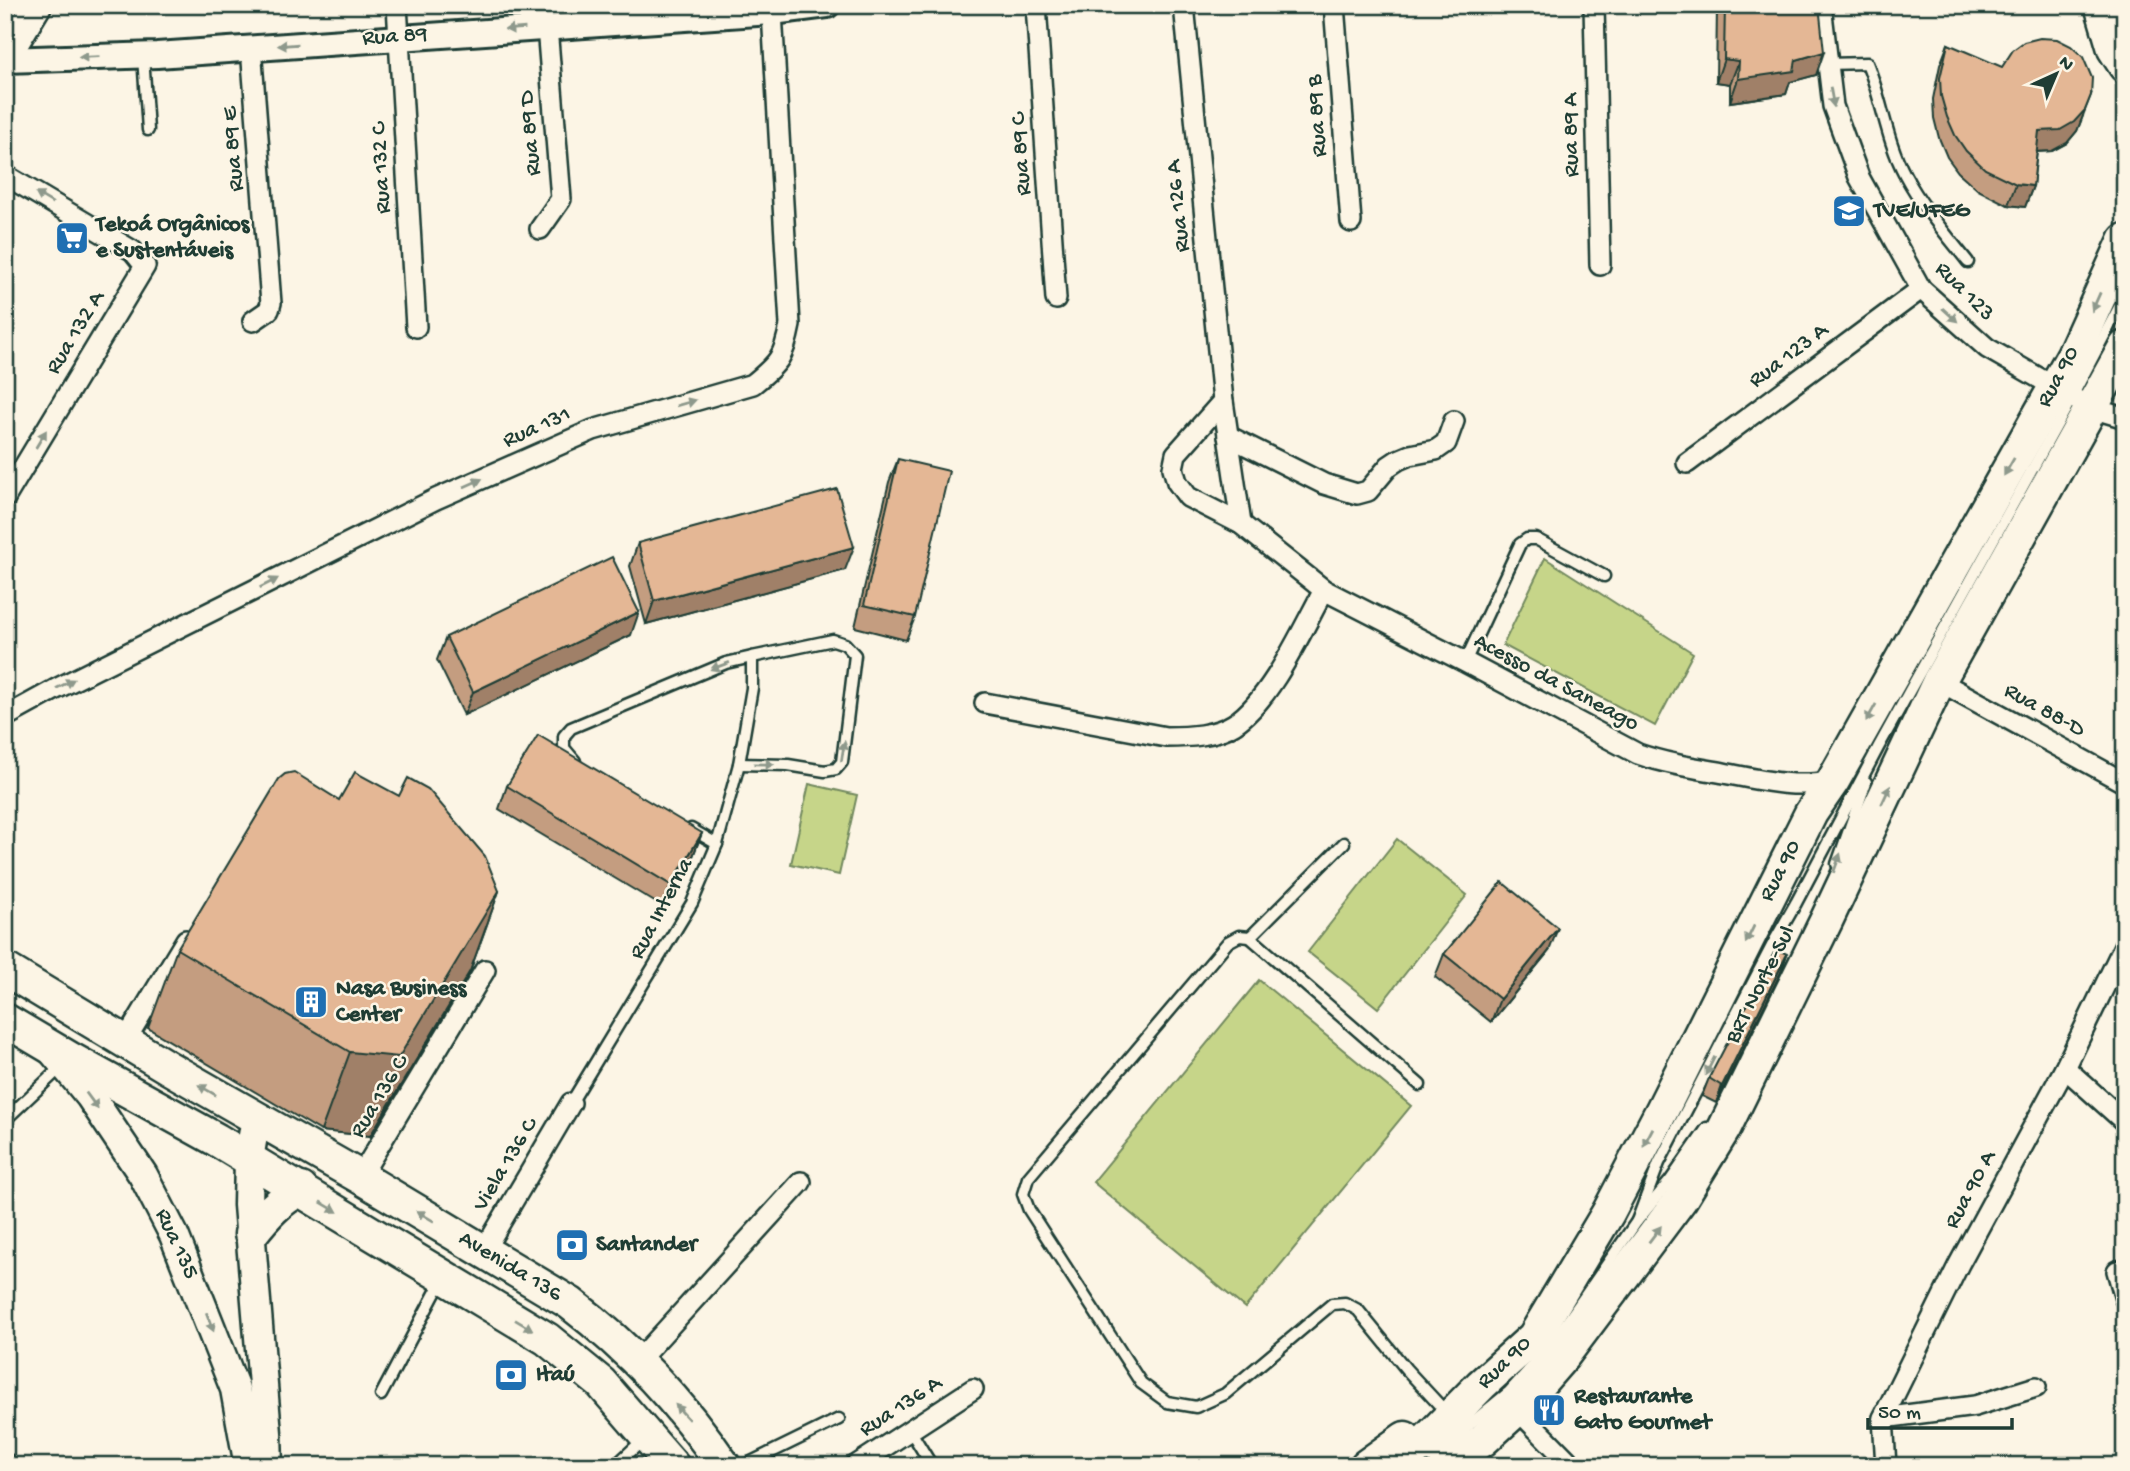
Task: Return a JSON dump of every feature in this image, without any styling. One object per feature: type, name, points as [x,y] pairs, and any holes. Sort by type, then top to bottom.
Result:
[{"type":"main road","points":[[5,59],[37,5]]},
{"type":"main road","points":[[2101,5],[2114,49],[2125,66]]},
{"type":"main road","name":"Rua 90","points":[[1446,1466],[1483,1440],[1517,1409],[1564,1355],[1682,1199],[1724,1129],[1827,919],[2071,401],[2073,355],[2125,240]]},
{"type":"main road","name":"Rua 90","points":[[1394,1466],[1422,1446],[1481,1385],[1534,1337],[1608,1213],[1811,813],[2071,401],[2125,347]]},
{"type":"main road","name":"Avenida 136","points":[[5,969],[570,1303],[600,1326],[637,1362],[702,1434],[724,1466]]},
{"type":"main road","points":[[5,994],[11,993],[149,1071],[169,1068]]},
{"type":"main road","name":"Avenida 136","points":[[5,1020],[61,1057],[300,1189],[547,1339],[601,1383],[673,1466]]},
{"type":"main road","name":"Rua 135","points":[[61,1057],[143,1175],[174,1235],[235,1389],[249,1466]]},
{"type":"main road","points":[[257,1118],[249,1159],[248,1205],[268,1466]]},
{"type":"main road","points":[[251,1234],[268,1212],[300,1189]]},
{"type":"main road","points":[[1366,1466],[1481,1385]]},
{"type":"main road","points":[[1454,1466],[1483,1440]]},
{"type":"street","name":"Rua 132 C","points":[[397,5],[416,327]]},
{"type":"street","name":"Rua 89","points":[[5,59],[143,56],[772,12],[827,5]]},
{"type":"street","name":"Rua 89 C","points":[[1036,5],[1056,299]]},
{"type":"street","name":"Rua 126 A","points":[[1184,5],[1223,401]]},
{"type":"street","name":"Rua 89 B","points":[[1334,5],[1351,222]]},
{"type":"street","name":"Rua 89 A","points":[[1594,5],[1600,265]]},
{"type":"street","name":"Rua 123","points":[[1821,5],[1833,106],[1859,177],[1920,289],[1987,348],[2071,401],[2125,418]]},
{"type":"street","name":"Rua 131","points":[[5,716],[436,499],[593,430],[753,384],[773,368],[786,348],[790,325],[772,12]]},
{"type":"street","name":"Rua 89 D","points":[[540,229],[561,199],[547,27]]},
{"type":"street","name":"Rua 89 E","points":[[251,48],[271,303],[269,310],[253,321]]},
{"type":"street","name":"Rua 132 A","points":[[5,174],[133,251],[145,266],[5,498]]},
{"type":"street","name":"Rua 123 A","points":[[1687,463],[1920,289]]},
{"type":"street","points":[[1223,401],[1241,524]]},
{"type":"street","name":"Acesso da Saneago","points":[[1223,401],[1176,454],[1173,468],[1177,482],[1188,497],[1241,524],[1324,590],[1639,754],[1663,763],[1777,783],[1816,784],[1833,781]]},
{"type":"street","points":[[1228,436],[1324,484],[1357,494],[1368,491],[1389,466],[1398,460],[1436,450],[1446,443],[1454,421]]},
{"type":"street","points":[[985,703],[1166,737],[1197,737],[1233,725],[1264,697],[1324,590]]},
{"type":"street","name":"Rua 88-D","points":[[1939,681],[2125,783]]},
{"type":"street","name":"Acesso da Saneago","points":[[1777,783],[1808,804],[1811,813]]},
{"type":"street","points":[[125,1041],[198,919]]},
{"type":"street","name":"Rua 90 A","points":[[1886,1466],[1883,1419],[1959,1264],[2065,1068],[2125,944]]},
{"type":"street","name":"Rua 136 C","points":[[359,1177],[485,970]]},
{"type":"street","points":[[2065,1068],[2125,1122]]},
{"type":"street","name":"Viela 136 C","points":[[483,1252],[571,1103]]},
{"type":"street","points":[[637,1362],[801,1182]]},
{"type":"street","points":[[2125,1270],[2117,1271],[2125,1299]]},
{"type":"street","points":[[1883,1419],[1975,1406],[2036,1387]]},
{"type":"street","name":"Rua 136 A","points":[[855,1466],[973,1389]]},
{"type":"street","points":[[1517,1409],[1573,1466]]},
{"type":"lane","points":[[2122,5],[2125,28]]},
{"type":"lane","points":[[143,56],[148,130]]},
{"type":"lane","points":[[1827,64],[1867,63],[1888,133],[1904,174],[1924,207],[1968,262]]},
{"type":"lane","name":"BRT Norte-Sul","points":[[1637,1221],[1659,1163],[1775,940],[2071,401],[2125,296]]},
{"type":"lane","points":[[1465,662],[1520,544],[1527,538],[1536,539],[1604,576]]},
{"type":"lane","points":[[584,766],[572,759],[564,748],[564,736],[571,727],[726,663],[833,640],[845,644],[855,655],[842,762],[836,769],[825,771],[789,765],[739,764]]},
{"type":"lane","name":"Rua Interna","points":[[571,1103],[692,903],[717,844],[739,764],[748,716],[752,657]]},
{"type":"lane","name":"BRT Norte-Sul","points":[[1832,876],[1880,746]]},
{"type":"lane","points":[[681,822],[717,844]]},
{"type":"lane","points":[[1250,937],[1344,843]]},
{"type":"lane","name":"BRT Norte-Sul","points":[[1774,1002],[1823,902]]},
{"type":"lane","points":[[1420,1086],[1250,937],[1239,936],[1228,942],[1028,1178],[1024,1194],[1029,1210],[1141,1383],[1167,1402],[1196,1407],[1225,1394],[1332,1304],[1345,1303],[1358,1310],[1444,1410]]},
{"type":"lane","points":[[5,1120],[61,1057]]},
{"type":"lane","name":"BRT Norte-Sul","points":[[1418,1466],[1510,1392],[1549,1348],[1637,1221],[1670,1181],[1716,1112]]},
{"type":"lane","points":[[381,1395],[444,1276]]},
{"type":"lane","points":[[743,1466],[839,1419]]},
{"type":"lane","points":[[909,1430],[932,1466]]},
{"type":"lane","points":[[615,1466],[648,1435]]},
{"type":"green space","points":[[1545,558],[1693,653],[1655,726],[1503,645]]},
{"type":"green space","points":[[809,784],[857,795],[839,875],[791,864]]},
{"type":"green space","points":[[1397,839],[1467,895],[1378,1008],[1308,952]]},
{"type":"green space","points":[[1259,980],[1411,1106],[1245,1308],[1093,1182]]},
{"type":"building","points":[[1725,5],[1819,5],[1824,52],[1796,60],[1794,71],[1738,79],[1739,61],[1724,59]]},
{"type":"building","points":[[2040,38],[2057,39],[2071,46],[2083,57],[2092,78],[2091,95],[2085,110],[2074,122],[2060,130],[2039,131],[2033,186],[2016,184],[1985,169],[1966,151],[1947,117],[1941,96],[1940,78],[1948,44],[2002,67],[2013,50],[2024,42]]},
{"type":"building","points":[[898,459],[949,471],[915,617],[864,605]]},
{"type":"building","points":[[837,489],[854,547],[654,601],[638,543]]},
{"type":"building","points":[[612,557],[639,612],[473,692],[446,637]]},
{"type":"building","points":[[538,735],[702,833],[671,885],[507,786]]},
{"type":"building","points":[[294,772],[339,800],[355,772],[399,796],[408,778],[428,789],[485,856],[499,891],[399,1057],[350,1052],[177,949],[279,779]]},
{"type":"building","points":[[1502,882],[1558,928],[1500,999],[1444,954]]},
{"type":"building","points":[[1776,949],[1787,954],[1722,1086],[1709,1078]]},
{"type":"place","name":"TVE/UFEG","points":[[1849,211]]},
{"type":"place","name":"Tekoá Orgânicos e Sustentáveis","points":[[72,238]]},
{"type":"place","name":"Nasa Business Center","points":[[311,1002]]},
{"type":"place","name":"Santander","points":[[572,1245]]},
{"type":"place","name":"Itaú","points":[[511,1375]]},
{"type":"place","name":"Restaurante Gato Gourmet","points":[[1549,1410]]}]
